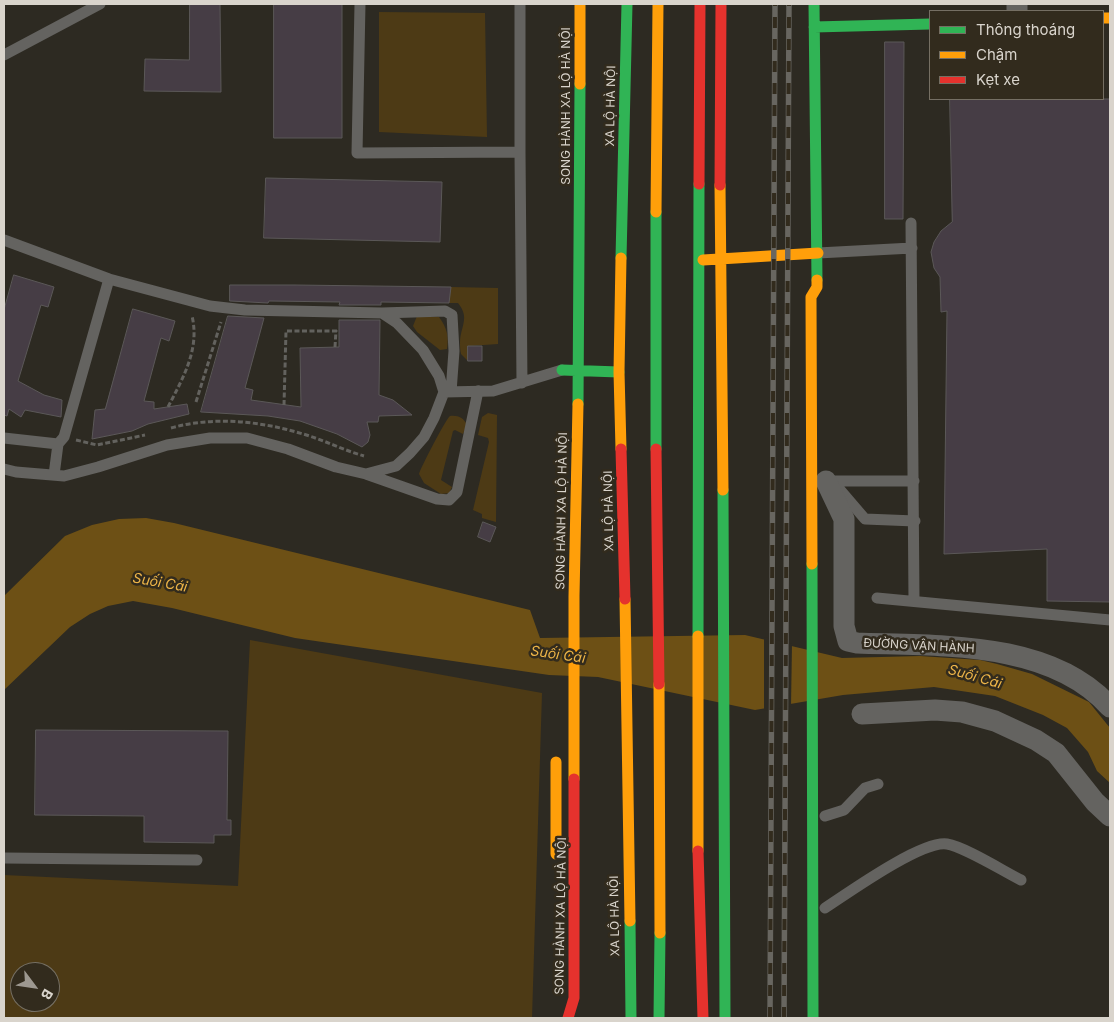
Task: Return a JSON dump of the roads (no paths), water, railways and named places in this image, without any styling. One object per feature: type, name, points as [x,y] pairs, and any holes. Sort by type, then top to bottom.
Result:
[{"type":"main road","name":"SONG HÀNH XA LỘ HÀ NỘI","points":[[568,1018],[574,998],[574,596],[579,371],[580,4]]},
{"type":"main road","name":"XA LỘ HÀ NỘI","points":[[627,4],[620,372],[631,1018]]},
{"type":"main road","points":[[657,1015],[659,811],[655,335],[658,4]]},
{"type":"main road","points":[[700,4],[697,810],[703,1018]]},
{"type":"main road","points":[[721,4],[720,259],[724,577],[723,810],[725,1018]]},
{"type":"main road","points":[[812,1018],[811,600],[813,472],[811,297],[817,287],[818,253],[814,4]]},
{"type":"main road","points":[[814,27],[929,24]]},
{"type":"main road","points":[[700,260],[818,253]]},
{"type":"main road","points":[[817,287],[826,296]]},
{"type":"main road","points":[[562,370],[620,372]]},
{"type":"main road","points":[[826,509],[828,478]]},
{"type":"main road","name":"SONG HÀNH XA LỘ HÀ NỘI","points":[[556,754],[556,861]]},
{"type":"main road","points":[[825,821],[826,800]]},
{"type":"main road","points":[[825,890],[825,913]]},
{"type":"street","name":"ĐƯỜNG VẬN HÀNH","points":[[828,478],[844,519],[844,626],[848,641],[989,650],[1046,664],[1078,680],[1102,698],[1110,707]]},
{"type":"street","points":[[862,714],[935,710],[962,712],[995,721],[1036,740],[1056,753],[1095,802],[1110,816]]},
{"type":"lane","points":[[4,55],[100,4]]},
{"type":"lane","points":[[360,4],[357,153],[520,152]]},
{"type":"lane","points":[[520,4],[522,383]]},
{"type":"lane","points":[[911,223],[914,600]]},
{"type":"lane","points":[[4,240],[109,279],[210,306],[245,310],[382,313],[445,311],[452,315],[454,351],[447,392],[424,437],[396,466],[366,474]]},
{"type":"lane","points":[[818,253],[912,248]]},
{"type":"lane","points":[[54,475],[58,444],[64,437],[109,279]]},
{"type":"lane","points":[[382,313],[397,323],[423,350],[447,392]]},
{"type":"lane","points":[[447,392],[493,391],[562,370]]},
{"type":"lane","points":[[4,469],[16,472],[64,476],[167,445],[219,438],[247,438],[288,449],[336,467],[366,474],[437,499],[449,500],[457,492],[478,391]]},
{"type":"lane","points":[[4,438],[58,444]]},
{"type":"lane","points":[[828,478],[914,481]]},
{"type":"lane","points":[[828,478],[865,519],[914,521]]},
{"type":"lane","points":[[877,598],[1110,620]]},
{"type":"lane","points":[[825,821],[844,810],[866,788],[878,784]]},
{"type":"lane","points":[[825,913],[874,876],[924,849],[947,844],[1020,880]]},
{"type":"lane","points":[[4,858],[197,860]]},
{"type":"water","name":"Suối Cái","points":[[146,518],[174,523],[530,610],[540,638],[745,635],[842,658],[920,656],[980,660],[997,664],[1032,674],[1089,702],[1110,728],[1110,783],[1097,771],[1088,752],[1067,728],[1043,715],[995,696],[934,687],[843,695],[755,710],[598,677],[549,675],[295,638],[172,608],[133,601],[108,606],[90,614],[70,627],[4,690],[4,596],[65,536],[92,525],[119,519]]},
{"type":"railway","points":[[770,1018],[775,4]]},
{"type":"railway","points":[[784,1018],[789,4]]}]
